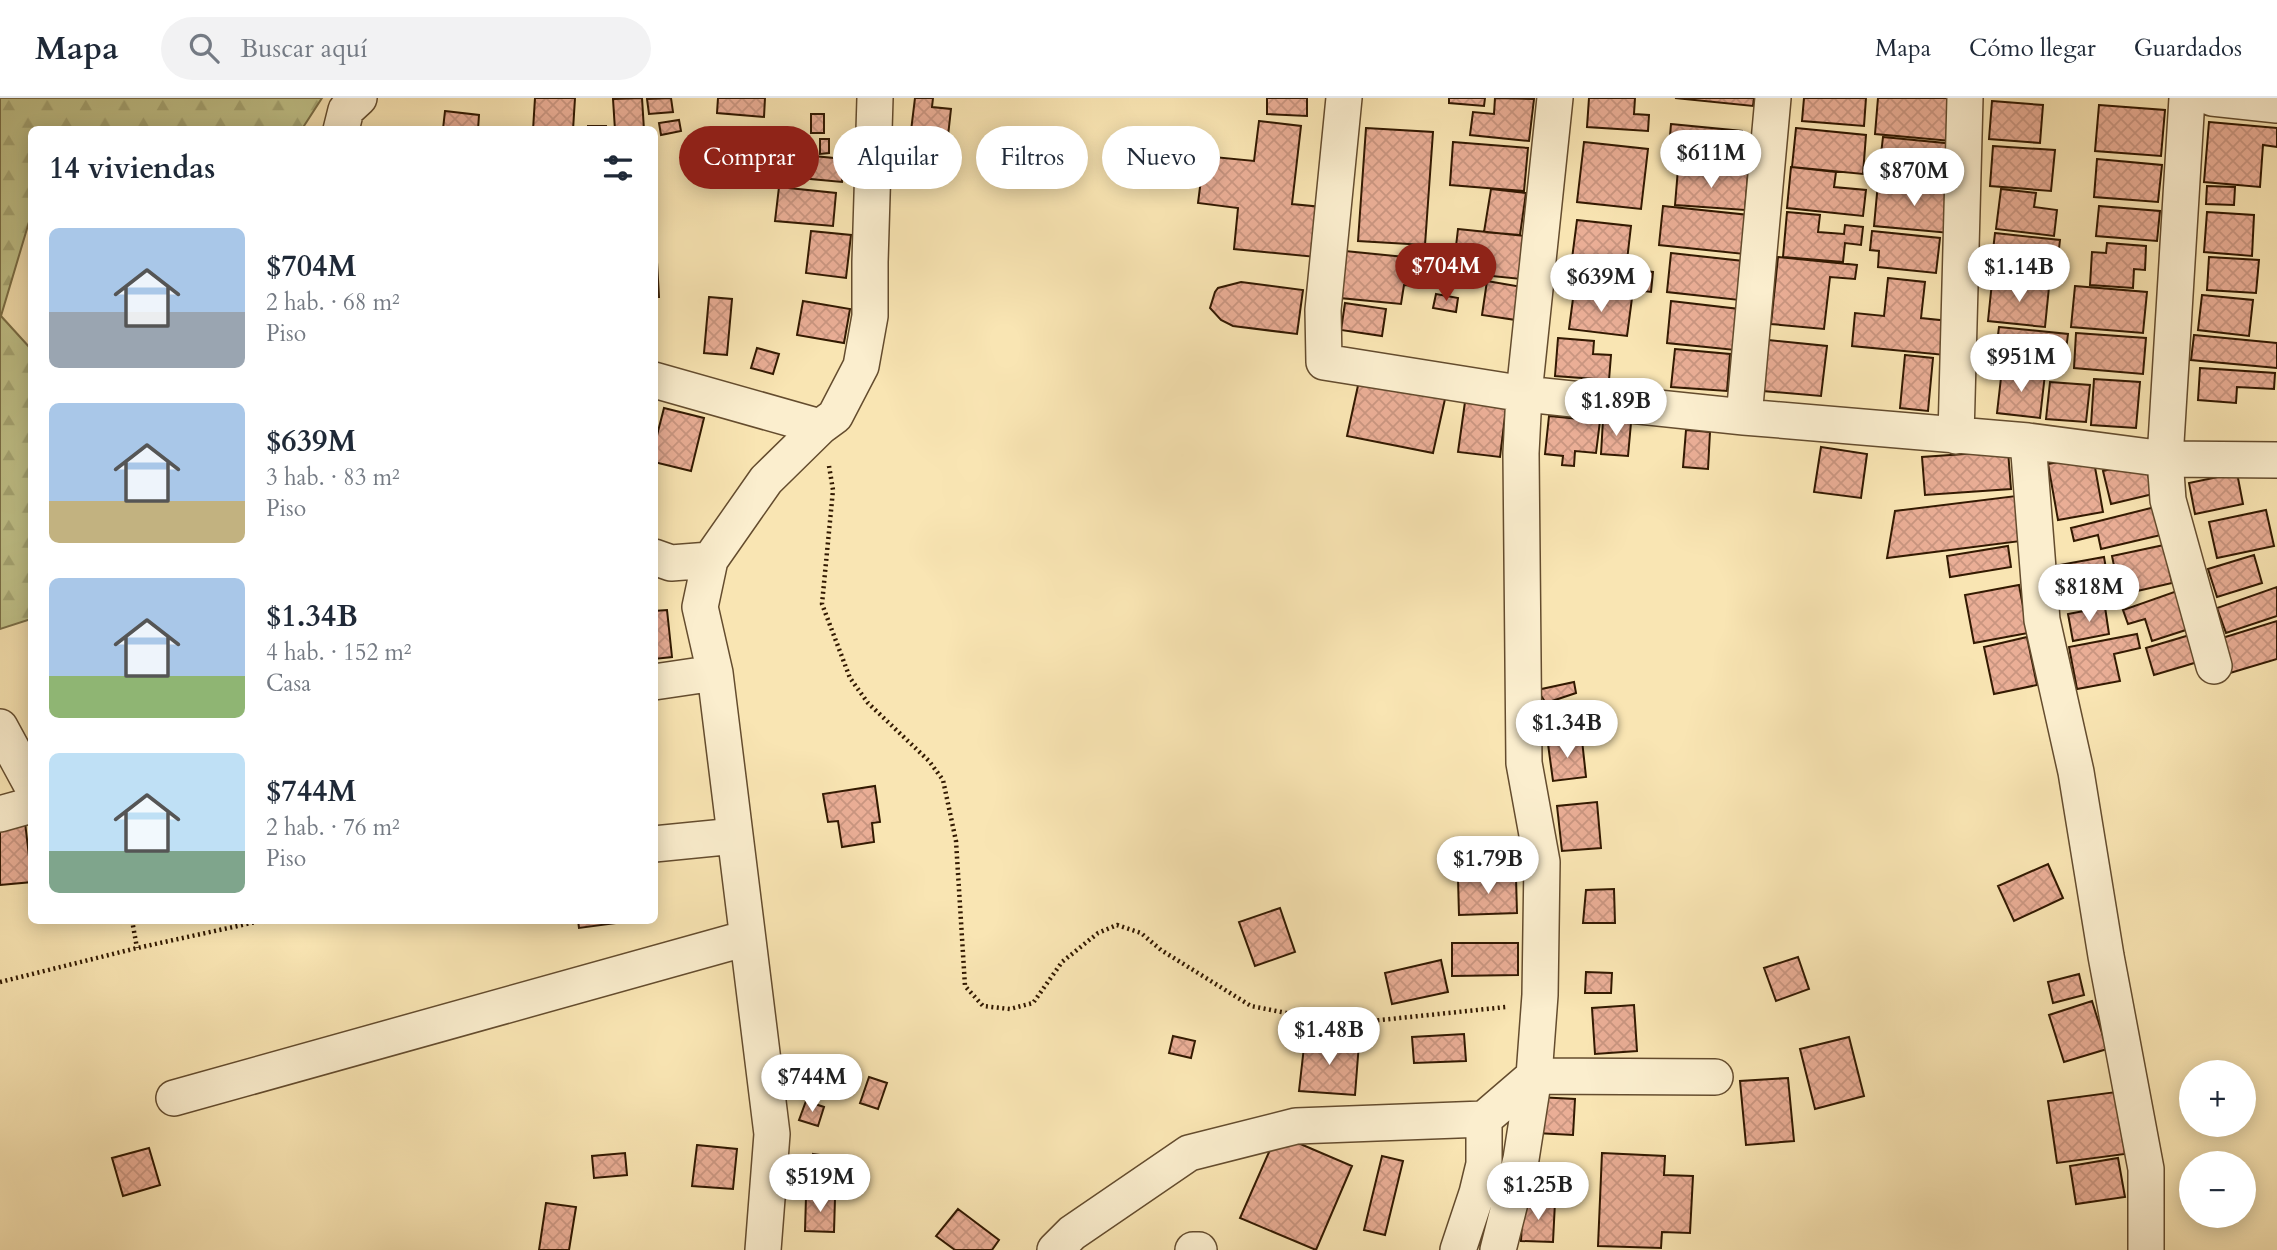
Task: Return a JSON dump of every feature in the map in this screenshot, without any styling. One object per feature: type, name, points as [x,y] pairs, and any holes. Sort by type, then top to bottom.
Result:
[{"type":"street","points":[[342,126],[346,110],[359,98]]},
{"type":"street","points":[[763,1250],[772,1134],[715,673],[700,607],[710,560],[766,480],[820,427],[835,416],[861,366],[870,316],[875,98]]},
{"type":"street","points":[[1344,98],[1323,310],[1324,362],[1524,394],[1744,417],[2028,441],[2165,459],[2277,460]]},
{"type":"street","points":[[1498,1250],[1521,1159],[1534,1076],[1539,995],[1542,862],[1524,762],[1521,453],[1524,394],[1555,98]]},
{"type":"street","points":[[1744,417],[1773,98]]},
{"type":"street","points":[[1956,436],[1965,98]]},
{"type":"street","points":[[2187,98],[2165,459],[2168,500],[2214,666]]},
{"type":"street","points":[[2212,98],[2277,105]]},
{"type":"street","points":[[658,381],[820,427]]},
{"type":"street","points":[[2028,441],[2042,620],[2076,772],[2106,956],[2146,1169],[2146,1250]]},
{"type":"street","points":[[658,558],[671,563],[710,560]]},
{"type":"street","points":[[658,681],[715,673]]},
{"type":"street","points":[[0,727],[28,779]]},
{"type":"street","points":[[0,814],[28,805]]},
{"type":"street","points":[[658,844],[735,836]]},
{"type":"street","points":[[174,1098],[747,938]]},
{"type":"street","points":[[1055,1250],[1072,1233],[1189,1153],[1296,1126],[1484,1119],[1534,1076],[1714,1077]]},
{"type":"street","points":[[1458,1250],[1477,1193],[1483,1164],[1484,1119]]},
{"type":"street","points":[[1193,1250],[1199,1250]]},
{"type":"path","points":[[820,427],[826,444],[833,491],[822,604],[850,678],[868,703],[929,761],[943,780],[956,841],[965,986],[983,1006],[1010,1009],[1033,1003],[1062,962],[1098,933],[1117,925],[1141,933],[1161,950],[1251,1006],[1342,1024],[1505,1007],[1539,995]]},
{"type":"path","points":[[133,924],[138,948]]},
{"type":"path","points":[[0,982],[247,924]]},
{"type":"green space","points":[[0,98],[322,98],[304,126],[28,126],[28,225],[1,316],[28,346],[28,620],[0,629]]},
{"type":"building","points":[[535,98],[575,98],[573,126],[533,126]]},
{"type":"building","points":[[642,98],[644,126],[615,126],[613,99]]},
{"type":"building","points":[[671,98],[673,112],[649,114],[647,99]]},
{"type":"building","points":[[718,98],[765,98],[764,117],[717,113]]},
{"type":"building","points":[[915,98],[933,98],[932,107],[951,109],[949,126],[912,126]]},
{"type":"building","points":[[1267,98],[1307,98],[1307,116],[1267,114]]},
{"type":"building","points":[[1449,98],[1485,98],[1484,106],[1449,103]]},
{"type":"building","points":[[1495,98],[1534,99],[1529,141],[1470,135],[1473,112],[1494,114]]},
{"type":"building","points":[[1589,98],[1635,98],[1634,114],[1649,115],[1648,131],[1587,127]]},
{"type":"building","points":[[1675,98],[1754,98],[1753,106]]},
{"type":"building","points":[[1804,98],[1866,98],[1864,126],[1802,121]]},
{"type":"building","points":[[1878,98],[1956,98],[1951,141],[1875,134]]},
{"type":"building","points":[[1992,101],[2043,105],[2040,143],[1989,139]]},
{"type":"building","points":[[2099,105],[2165,110],[2161,156],[2095,151]]},
{"type":"building","points":[[445,111],[479,115],[478,126],[443,126]]},
{"type":"building","points":[[811,114],[824,114],[824,133],[819,133],[819,126],[811,126]]},
{"type":"building","points":[[679,120],[679,131],[661,135],[659,123]]},
{"type":"building","points":[[1259,121],[1301,126],[1292,204],[1322,207],[1316,257],[1234,249],[1238,208],[1198,203],[1200,189],[1220,189],[1220,158],[1254,161]]},
{"type":"building","points":[[2209,122],[2277,128],[2277,147],[2263,145],[2260,187],[2204,182]]},
{"type":"building","points":[[1671,124],[1742,131],[1738,167],[1668,160]]},
{"type":"building","points":[[1366,128],[1433,132],[1425,245],[1358,241]]},
{"type":"building","points":[[1796,128],[1866,135],[1863,174],[1792,167]]},
{"type":"building","points":[[1883,137],[1955,144],[1952,170],[1880,163]]},
{"type":"building","points":[[820,139],[829,139],[829,153],[820,154]]},
{"type":"building","points":[[1453,142],[1528,148],[1524,191],[1450,185]]},
{"type":"building","points":[[1584,142],[1648,149],[1641,209],[1577,202]]},
{"type":"building","points":[[1993,146],[2055,150],[2051,191],[1990,186]]},
{"type":"building","points":[[819,157],[833,158],[833,181],[819,180]]},
{"type":"building","points":[[2097,159],[2162,165],[2158,202],[2094,197]]},
{"type":"building","points":[[1791,167],[1836,172],[1834,187],[1866,190],[1863,216],[1787,208]]},
{"type":"building","points":[[1678,169],[1748,174],[1745,210],[1675,205]]},
{"type":"building","points":[[1878,183],[1954,190],[1950,233],[1874,226]]},
{"type":"building","points":[[2207,186],[2235,187],[2234,205],[2206,204]]},
{"type":"building","points":[[779,189],[836,193],[833,226],[775,221]]},
{"type":"building","points":[[1491,189],[1526,193],[1520,235],[1484,232]]},
{"type":"building","points":[[2001,189],[2036,193],[2034,207],[2057,210],[2054,236],[1996,229]]},
{"type":"building","points":[[1663,206],[1749,215],[1744,254],[1659,245]]},
{"type":"building","points":[[2099,206],[2160,211],[2157,241],[2096,236]]},
{"type":"building","points":[[1787,212],[1820,215],[1818,232],[1844,234],[1845,225],[1863,227],[1861,245],[1845,243],[1843,262],[1783,257]]},
{"type":"building","points":[[2207,212],[2254,215],[2252,256],[2204,252]]},
{"type":"building","points":[[1577,220],[1631,226],[1626,269],[1653,272],[1651,292],[1569,282]]},
{"type":"building","points":[[1458,229],[1525,236],[1521,279],[1453,272]]},
{"type":"building","points":[[811,231],[851,235],[846,278],[806,273]]},
{"type":"building","points":[[1872,231],[1940,238],[1936,273],[1878,267],[1879,251],[1870,250]]},
{"type":"building","points":[[1995,233],[2060,240],[2055,283],[1990,277]]},
{"type":"building","points":[[2107,243],[2146,246],[2145,270],[2134,269],[2133,288],[2090,285],[2092,252],[2106,253]]},
{"type":"building","points":[[1345,251],[1425,259],[1422,287],[1404,285],[1401,304],[1340,298]]},
{"type":"building","points":[[1671,253],[1743,261],[1739,300],[1667,292]]},
{"type":"building","points":[[1778,257],[1857,265],[1855,279],[1830,277],[1824,329],[1771,324]]},
{"type":"building","points":[[2209,257],[2259,260],[2256,293],[2207,290]]},
{"type":"building","points":[[1888,278],[1925,282],[1921,318],[1949,321],[1945,355],[1852,346],[1855,313],[1884,316]]},
{"type":"building","points":[[1487,281],[1522,287],[1516,320],[1482,315]]},
{"type":"building","points":[[1241,282],[1303,290],[1297,334],[1233,326],[1221,320],[1210,308],[1215,292],[1218,288]]},
{"type":"building","points":[[1992,282],[2049,287],[2045,327],[1988,321]]},
{"type":"building","points":[[2075,286],[2147,292],[2143,333],[2071,327]]},
{"type":"building","points":[[1574,291],[1632,298],[1627,336],[1569,329]]},
{"type":"building","points":[[1436,294],[1458,298],[1456,312],[1433,308]]},
{"type":"building","points":[[2202,295],[2253,300],[2249,336],[2198,330]]},
{"type":"building","points":[[709,297],[732,299],[727,355],[704,353]]},
{"type":"building","points":[[803,301],[850,309],[844,343],[797,335]]},
{"type":"building","points":[[1671,301],[1739,309],[1735,350],[1667,343]]},
{"type":"building","points":[[1345,303],[1386,309],[1382,336],[1341,330]]},
{"type":"building","points":[[1999,327],[2068,334],[2065,358],[1996,350]]},
{"type":"building","points":[[2076,333],[2146,338],[2143,374],[2074,368]]},
{"type":"building","points":[[2194,335],[2277,343],[2277,368],[2191,360]]},
{"type":"building","points":[[1558,338],[1594,341],[1593,354],[1611,355],[1609,380],[1555,376]]},
{"type":"building","points":[[1768,340],[1827,346],[1821,396],[1763,391]]},
{"type":"building","points":[[757,348],[779,354],[773,374],[751,368]]},
{"type":"building","points":[[1675,349],[1730,354],[1727,391],[1671,387]]},
{"type":"building","points":[[1905,355],[1933,358],[1928,411],[1900,408]]},
{"type":"building","points":[[2200,368],[2275,373],[2274,389],[2237,387],[2236,403],[2198,400]]},
{"type":"building","points":[[2002,369],[2045,374],[2040,418],[1997,413]]},
{"type":"building","points":[[2094,379],[2140,382],[2136,428],[2091,425]]},
{"type":"building","points":[[1359,381],[1445,399],[1433,453],[1347,436]]},
{"type":"building","points":[[2050,382],[2090,385],[2086,422],[2046,419]]},
{"type":"building","points":[[1465,402],[1506,408],[1500,457],[1458,452]]},
{"type":"building","points":[[664,408],[704,418],[691,471],[658,463],[658,431]]},
{"type":"building","points":[[1549,416],[1600,421],[1596,453],[1575,451],[1574,466],[1562,465],[1563,456],[1545,454]]},
{"type":"building","points":[[1603,420],[1631,423],[1628,456],[1601,454]]},
{"type":"building","points":[[1686,430],[1710,432],[1708,469],[1683,467]]},
{"type":"building","points":[[1821,447],[1867,454],[1861,498],[1814,492]]},
{"type":"building","points":[[2008,451],[2011,489],[1925,495],[1922,457]]},
{"type":"building","points":[[2093,456],[2103,512],[2058,520],[2048,464]]},
{"type":"building","points":[[2144,461],[2153,494],[2111,504],[2103,471]]},
{"type":"building","points":[[2237,473],[2243,504],[2195,514],[2189,483]]},
{"type":"building","points":[[2016,496],[2021,541],[1887,558],[1895,511]]},
{"type":"building","points":[[2159,506],[2165,534],[2101,549],[2098,535],[2074,541],[2071,528]]},
{"type":"building","points":[[2266,510],[2274,546],[2217,558],[2209,522]]},
{"type":"building","points":[[2164,545],[2172,583],[2120,595],[2112,556]]},
{"type":"building","points":[[2008,546],[2011,567],[1950,577],[1947,556]]},
{"type":"building","points":[[2254,555],[2262,583],[2217,597],[2208,569]]},
{"type":"building","points":[[2104,557],[2111,598],[2061,607],[2054,566]]},
{"type":"building","points":[[2019,585],[2028,633],[1974,643],[1965,595]]},
{"type":"building","points":[[2277,587],[2277,616],[2226,633],[2217,608]]},
{"type":"building","points":[[2180,590],[2192,628],[2152,641],[2145,619],[2128,624],[2123,610]]},
{"type":"building","points":[[2105,607],[2109,634],[2073,641],[2068,614]]},
{"type":"building","points":[[667,610],[672,657],[658,659],[658,611]]},
{"type":"building","points":[[2277,621],[2277,659],[2230,673],[2219,639]]},
{"type":"building","points":[[2137,634],[2140,648],[2114,654],[2120,681],[2077,689],[2069,647]]},
{"type":"building","points":[[2193,634],[2201,661],[2154,675],[2146,648]]},
{"type":"building","points":[[2027,637],[2037,685],[1994,694],[1984,647]]},
{"type":"building","points":[[1574,682],[1576,693],[1546,703],[1537,690]]},
{"type":"building","points":[[1582,740],[1586,777],[1553,781],[1548,744]]},
{"type":"building","points":[[875,786],[880,822],[872,823],[874,842],[842,847],[838,821],[828,822],[823,794]]},
{"type":"building","points":[[1597,802],[1601,848],[1562,851],[1557,806]]},
{"type":"building","points":[[25,822],[28,882],[0,885],[0,825]]},
{"type":"building","points":[[2048,864],[2063,898],[2014,921],[1998,886]]},
{"type":"building","points":[[1516,877],[1517,913],[1459,915],[1458,879]]},
{"type":"building","points":[[1614,889],[1615,923],[1583,923],[1586,890]]},
{"type":"building","points":[[1280,908],[1295,952],[1255,966],[1239,922]]},
{"type":"building","points":[[578,924],[609,924],[579,928]]},
{"type":"building","points":[[1452,943],[1518,943],[1518,975],[1452,976]]},
{"type":"building","points":[[1798,957],[1809,989],[1776,1001],[1764,968]]},
{"type":"building","points":[[1441,960],[1448,992],[1392,1004],[1385,973]]},
{"type":"building","points":[[1586,972],[1612,973],[1611,993],[1585,993]]},
{"type":"building","points":[[2079,974],[2084,995],[2053,1003],[2048,982]]},
{"type":"building","points":[[2092,1001],[2107,1049],[2064,1062],[2049,1015]]},
{"type":"building","points":[[1634,1005],[1637,1051],[1595,1054],[1592,1008]]},
{"type":"building","points":[[1464,1034],[1466,1061],[1414,1063],[1412,1037]]},
{"type":"building","points":[[1173,1036],[1195,1041],[1191,1058],[1169,1053]]},
{"type":"building","points":[[1849,1037],[1864,1096],[1815,1109],[1800,1049]]},
{"type":"building","points":[[1305,1038],[1359,1043],[1355,1095],[1299,1091]]},
{"type":"building","points":[[869,1077],[887,1083],[878,1109],[860,1103]]},
{"type":"building","points":[[1788,1078],[1794,1141],[1746,1145],[1740,1081]]},
{"type":"building","points":[[2116,1092],[2125,1154],[2057,1163],[2048,1101]]},
{"type":"building","points":[[1537,1097],[1575,1099],[1573,1135],[1536,1133]]},
{"type":"building","points":[[806,1101],[824,1107],[818,1126],[799,1120]]},
{"type":"building","points":[[1277,1134],[1352,1166],[1316,1250],[1240,1218]]},
{"type":"building","points":[[697,1145],[737,1149],[733,1189],[692,1186]]},
{"type":"building","points":[[149,1148],[160,1185],[123,1196],[112,1158]]},
{"type":"building","points":[[625,1153],[627,1175],[594,1178],[592,1156]]},
{"type":"building","points":[[1602,1153],[1665,1156],[1664,1175],[1693,1176],[1690,1233],[1662,1232],[1661,1248],[1598,1246]]},
{"type":"building","points":[[813,1154],[856,1160],[851,1192],[808,1185]]},
{"type":"building","points":[[1382,1156],[1403,1161],[1385,1235],[1364,1230]]},
{"type":"building","points":[[2118,1158],[2125,1197],[2076,1204],[2070,1166]]},
{"type":"building","points":[[806,1197],[835,1198],[834,1232],[805,1231]]},
{"type":"building","points":[[1523,1201],[1555,1202],[1553,1242],[1521,1241]]},
{"type":"building","points":[[546,1203],[576,1207],[569,1250],[539,1250]]},
{"type":"building","points":[[958,1209],[999,1240],[992,1250],[955,1250],[936,1236]]}]
